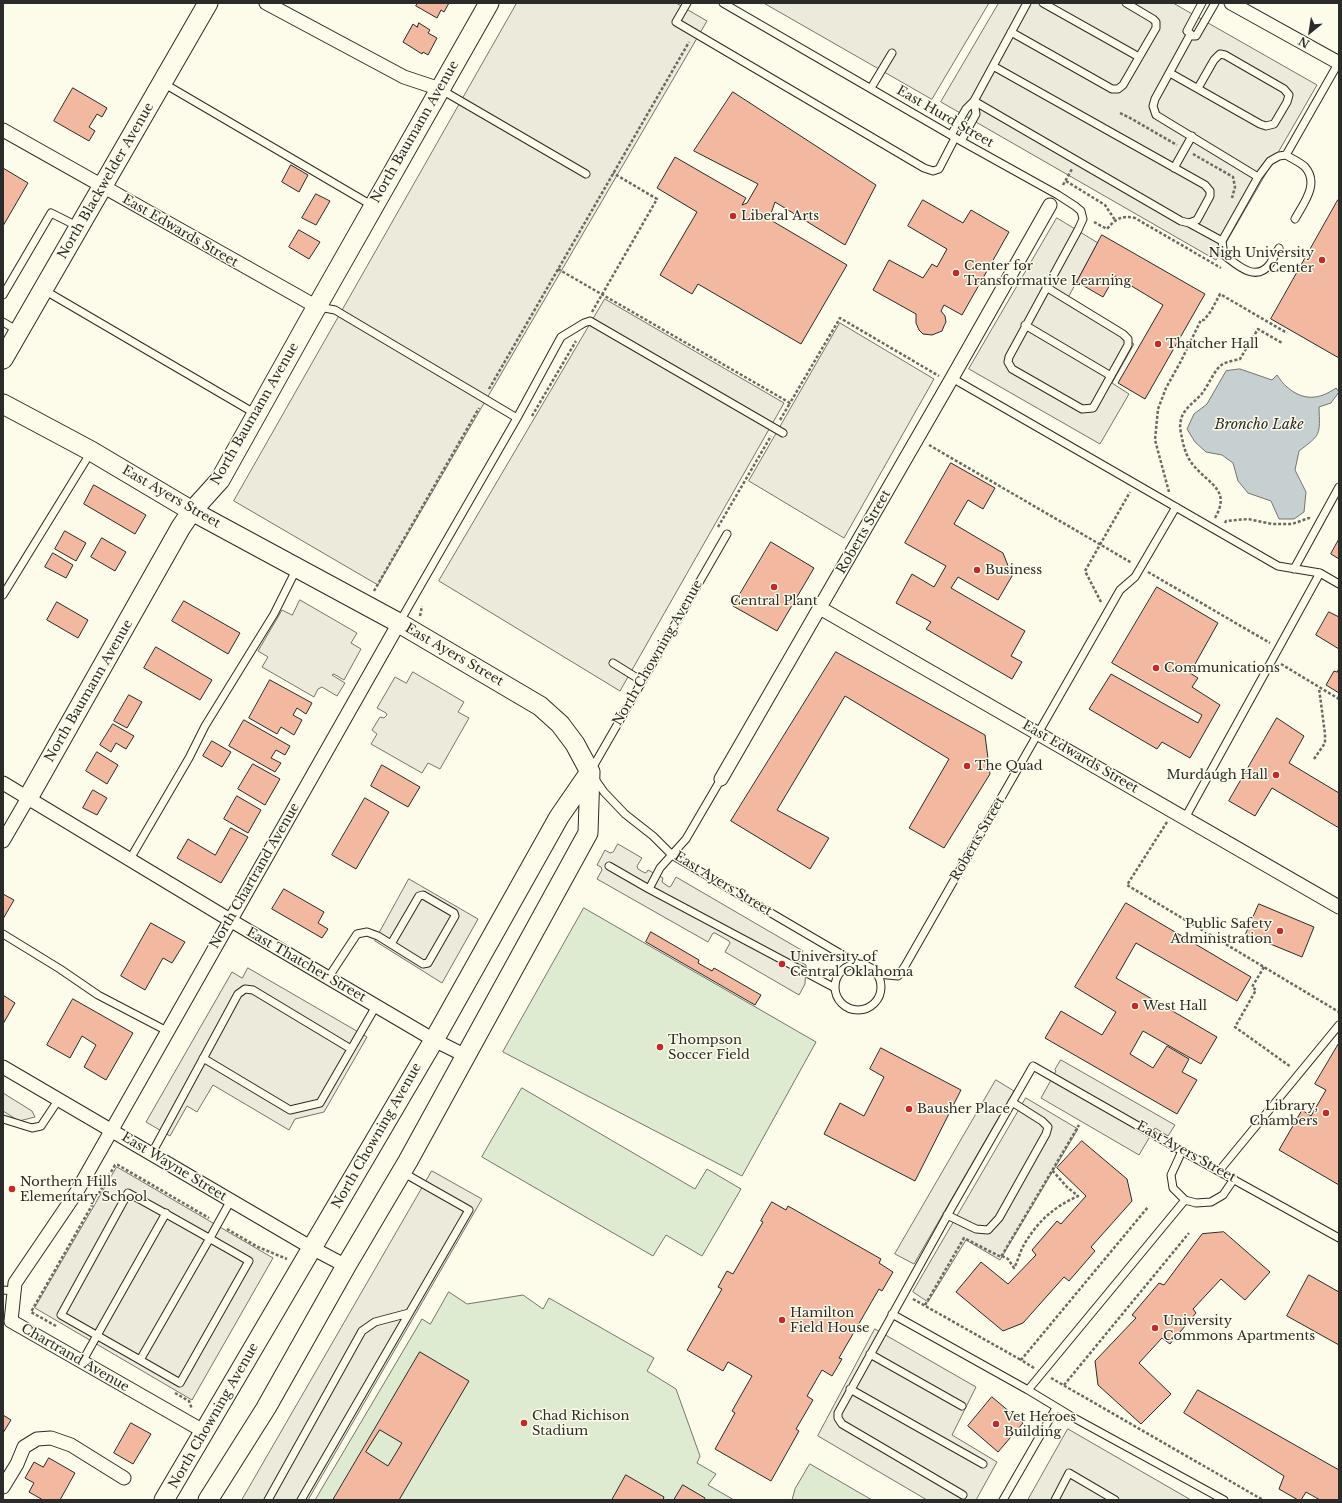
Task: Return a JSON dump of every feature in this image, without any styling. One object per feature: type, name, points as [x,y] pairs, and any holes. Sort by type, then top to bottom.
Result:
[{"type":"street","name":"North Blackwelder Avenue","points":[[3,359],[11,327],[43,290],[208,3]]},
{"type":"street","points":[[266,3],[404,77],[440,89]]},
{"type":"street","name":"North Baumann Avenue","points":[[3,841],[181,527],[192,511],[220,480],[373,206],[489,3]]},
{"type":"street","points":[[1231,3],[1246,7],[1339,62]]},
{"type":"street","name":"East Edwards Street","points":[[3,130],[317,307]]},
{"type":"street","name":"Roberts Street","points":[[722,779],[1050,205]]},
{"type":"street","name":"East Ayers Street","points":[[3,404],[91,451],[192,511],[297,567],[402,618],[540,706],[560,724],[575,744],[590,772]]},
{"type":"street","name":"East Edwards Street","points":[[820,608],[1339,907]]},
{"type":"street","name":"North Chartrand Avenue","points":[[112,1130],[402,618]]},
{"type":"street","name":"North Chowning Avenue","points":[[164,1500],[434,1040],[558,817],[590,772]]},
{"type":"street","name":"North Chowning Avenue","points":[[208,1500],[266,1408],[346,1266],[402,1172],[588,833],[590,772]]},
{"type":"street","name":"East Thatcher Street","points":[[3,783],[328,978],[434,1040],[466,1056]]},
{"type":"street","name":"East Wayne Street","points":[[3,1067],[312,1248],[346,1266]]},
{"type":"street","name":"Chartrand Avenue","points":[[112,1130],[76,1193],[9,1290],[11,1321],[205,1432]]},
{"type":"street","points":[[3,1487],[17,1464],[24,1447],[37,1439],[52,1438],[71,1445],[124,1478]]},
{"type":"lane","points":[[687,3],[676,22],[924,168],[933,171],[939,169],[956,138],[966,109],[974,101],[1027,3]]},
{"type":"lane","name":"East Hurd Street","points":[[722,3],[1076,206],[1081,212],[1083,219],[1025,326],[1009,357],[1008,362],[1012,369],[1082,409],[1088,410],[1093,408],[1111,376]]},
{"type":"lane","points":[[1043,3],[1139,57]]},
{"type":"lane","points":[[1011,32],[1112,89],[1118,89],[1123,85],[1156,28],[1156,22],[1153,18],[1126,3]]},
{"type":"lane","points":[[1190,35],[1187,31],[1202,3]]},
{"type":"lane","points":[[1190,35],[1196,36],[1215,3]]},
{"type":"lane","points":[[1190,35],[1156,99],[1154,106],[1156,115],[1258,176]]},
{"type":"lane","points":[[871,88],[892,53]]},
{"type":"lane","points":[[1170,73],[1266,126],[1274,124],[1289,95],[1284,88],[1225,55],[1220,54],[1214,60],[1198,88]]},
{"type":"lane","points":[[1286,155],[1339,62]]},
{"type":"lane","points":[[993,66],[1205,186],[1210,191],[1210,196],[1197,220],[1190,223]]},
{"type":"lane","points":[[162,83],[373,206]]},
{"type":"lane","points":[[440,89],[586,174]]},
{"type":"lane","points":[[956,138],[976,114],[974,101]]},
{"type":"lane","points":[[974,101],[1181,221],[1190,223],[1222,242]]},
{"type":"lane","points":[[1174,168],[1192,136]]},
{"type":"lane","points":[[1279,248],[1269,265],[1264,270],[1247,272],[1224,255],[1222,242],[1258,176],[1270,161],[1278,156],[1286,155],[1305,167],[1311,178],[1311,190],[1295,219]]},
{"type":"lane","points":[[3,295],[51,213],[79,227]]},
{"type":"lane","points":[[1025,326],[1111,376],[1128,345],[1128,339],[1123,334],[1046,287]]},
{"type":"lane","points":[[43,290],[257,414]]},
{"type":"lane","points":[[317,307],[335,310],[517,418]]},
{"type":"lane","points":[[402,618],[517,418],[561,337],[584,323],[590,321],[783,434]]},
{"type":"lane","points":[[951,380],[1135,483],[1278,566],[1320,574],[1339,584]]},
{"type":"lane","points":[[3,595],[91,451]]},
{"type":"lane","points":[[1294,569],[1339,487]]},
{"type":"lane","name":"Roberts Street","points":[[877,974],[898,976],[905,966],[1120,590],[1135,578],[1176,507]]},
{"type":"lane","name":"North Chowning Avenue","points":[[590,772],[727,534]]},
{"type":"lane","points":[[130,859],[189,758],[205,726],[274,614],[297,567]]},
{"type":"lane","points":[[1186,818],[1320,574]]},
{"type":"lane","points":[[613,663],[642,681]]},
{"type":"lane","name":"East Ayers Street","points":[[590,772],[604,792],[625,814],[653,836],[672,854],[858,964]]},
{"type":"lane","name":"Roberts Street","points":[[649,890],[660,868],[686,840],[722,779]]},
{"type":"lane","points":[[609,866],[649,890],[835,988]]},
{"type":"lane","points":[[328,978],[357,934],[367,932],[378,936],[423,964],[428,963],[455,916],[454,913],[423,895],[419,896],[391,944]]},
{"type":"lane","points":[[3,934],[60,969],[98,995],[167,1031]]},
{"type":"lane","points":[[858,964],[865,965],[877,974],[881,989],[875,1002],[862,1010],[854,1010],[847,1007],[836,996],[835,988],[838,974],[844,968],[850,965],[858,964]]},
{"type":"lane","points":[[152,1153],[238,994],[245,989],[254,990],[351,1049]]},
{"type":"lane","points":[[203,1058],[290,1110],[320,1103],[376,1006]]},
{"type":"lane","points":[[1219,1171],[1339,1025]]},
{"type":"lane","name":"East Ayers Street","points":[[1012,1102],[1033,1066],[1339,1238]]},
{"type":"lane","points":[[5,1119],[32,1128],[41,1126],[59,1099]]},
{"type":"lane","points":[[948,1215],[976,1229],[988,1230],[999,1218],[1046,1134],[1048,1127],[1042,1121],[1012,1102],[948,1215],[904,1293],[892,1314],[838,1412],[838,1418],[842,1424],[963,1496]]},
{"type":"lane","points":[[1182,1151],[1171,1175],[1173,1188],[1185,1200],[1196,1203],[1211,1202],[1223,1195],[1234,1179]]},
{"type":"lane","points":[[301,1500],[468,1210],[402,1172]]},
{"type":"lane","points":[[128,1193],[166,1213],[249,1261],[180,1383],[61,1315],[128,1193]]},
{"type":"lane","points":[[140,1360],[231,1200]]},
{"type":"lane","points":[[1028,1390],[1185,1200]]},
{"type":"lane","points":[[82,1362],[166,1213]]},
{"type":"lane","points":[[268,1500],[362,1331],[376,1322],[409,1313]]},
{"type":"lane","points":[[892,1314],[1028,1390],[1056,1408],[1224,1500]]},
{"type":"lane","points":[[870,1354],[962,1406]]},
{"type":"lane","points":[[850,1389],[983,1464]]},
{"type":"lane","points":[[1003,1500],[1056,1408]]},
{"type":"lane","points":[[1054,1500],[1069,1473],[1115,1500]]},
{"type":"path","points":[[372,595],[613,173],[695,33]]},
{"type":"path","points":[[1120,113],[1132,118],[1233,177],[1235,187],[1232,198]]},
{"type":"path","points":[[1060,189],[1077,161]]},
{"type":"path","points":[[528,422],[658,199],[613,173]]},
{"type":"path","points":[[1066,180],[1105,205],[1115,220]]},
{"type":"path","points":[[1094,222],[1107,229],[1115,220],[1123,216],[1135,218],[1220,268]]},
{"type":"path","points":[[558,269],[790,403],[840,318],[951,380]]},
{"type":"path","points":[[1167,502],[1169,495],[1168,487],[1155,440],[1158,409],[1166,388],[1181,362],[1201,320],[1204,320],[1211,311],[1220,294],[1287,333]]},
{"type":"path","points":[[1210,527],[1219,510],[1221,501],[1220,493],[1214,484],[1194,466],[1186,454],[1180,431],[1180,420],[1186,410],[1200,396],[1220,368],[1225,363],[1240,359],[1258,329],[1282,343]]},
{"type":"path","points":[[918,438],[1279,648]]},
{"type":"path","points":[[1107,614],[1085,571],[1135,483]]},
{"type":"path","points":[[1218,531],[1226,521],[1248,519],[1272,524],[1292,524],[1310,518],[1319,523]]},
{"type":"path","points":[[402,618],[419,620],[422,606],[426,600]]},
{"type":"path","points":[[1273,658],[1339,699]]},
{"type":"path","points":[[1314,759],[1325,743],[1319,687]]},
{"type":"path","points":[[1173,811],[1127,885],[1339,1012]]},
{"type":"path","points":[[1264,967],[1252,987],[1256,990],[1235,1027],[1300,1073]]},
{"type":"path","points":[[58,1327],[31,1312],[115,1165],[118,1165],[258,1247],[287,1259]]},
{"type":"path","points":[[1002,1256],[1008,1259],[1014,1268],[1025,1243],[1040,1223],[1050,1212],[1061,1204],[1078,1196],[1066,1187],[1052,1170]]},
{"type":"path","points":[[1021,1360],[1148,1207]]},
{"type":"path","points":[[1064,1385],[1189,1233]]},
{"type":"path","points":[[904,1293],[1263,1500]]},
{"type":"path","points":[[169,1390],[189,1401],[193,1411]]},
{"type":"green space","name":"Thompson Soccer Field","points":[[584,908],[816,1042],[742,1176],[503,1052]]},
{"type":"green space","points":[[522,1088],[695,1189],[707,1169],[741,1189],[702,1256],[666,1235],[653,1256],[482,1157]]},
{"type":"green space","name":"Chad Richison Stadium","points":[[449,1292],[467,1304],[523,1295],[543,1309],[549,1298],[654,1358],[647,1371],[676,1389],[700,1456],[697,1463],[716,1474],[708,1485],[734,1500],[315,1500],[422,1319],[430,1324]]},
{"type":"green space","points":[[810,1464],[872,1500],[792,1500],[795,1489]]},
{"type":"shaded area","points":[[517,3],[676,3],[707,21],[378,585],[234,501]]},
{"type":"shaded area","points":[[764,3],[989,3],[932,99]]},
{"type":"shaded area","points":[[999,3],[1173,3],[1317,85],[1216,260],[941,102]]},
{"type":"shaded area","points":[[1057,218],[1098,243],[1065,303],[1134,344],[1112,383],[1129,394],[1100,444],[969,369]]},
{"type":"shaded area","points":[[605,299],[784,403],[620,691],[439,581]]},
{"type":"shaded area","points":[[840,323],[934,379],[844,538],[749,481]]},
{"type":"shaded area","points":[[300,600],[357,633],[351,643],[361,649],[344,680],[334,674],[332,675],[345,683],[337,696],[322,687],[318,689],[314,697],[262,667],[268,657],[258,651],[282,610],[292,615]]},
{"type":"shaded area","points":[[413,672],[464,702],[458,712],[469,718],[440,769],[428,763],[422,773],[371,744],[377,734],[372,730],[380,717],[384,718],[387,715],[377,708],[395,677],[406,683]]},
{"type":"shaded area","points":[[618,844],[642,858],[637,866],[638,869],[645,873],[648,870],[663,878],[662,882],[669,887],[676,877],[803,951],[797,960],[806,965],[805,984],[799,995],[725,952],[730,943],[729,941],[713,933],[708,942],[597,879],[602,870],[601,867],[597,865],[605,850],[610,853],[613,852]]},
{"type":"shaded area","points":[[409,879],[478,919],[442,983],[375,941]]},
{"type":"shaded area","points":[[248,968],[367,1037],[324,1112],[295,1119],[289,1130],[213,1085],[197,1112],[187,1106],[170,1136],[146,1122],[232,972],[242,978]]},
{"type":"shaded area","points":[[1061,1060],[1175,1125],[1168,1136],[1155,1128],[1139,1155],[1041,1098]]},
{"type":"shaded area","points":[[996,1080],[1014,1091],[914,1264],[895,1254]]},
{"type":"shaded area","points":[[3,1093],[32,1111],[35,1117],[19,1121],[3,1111]]},
{"type":"shaded area","points":[[1026,1098],[1078,1129],[1000,1260],[966,1240],[928,1302],[913,1292]]},
{"type":"shaded area","points":[[117,1167],[273,1258],[192,1400],[35,1308]]},
{"type":"shaded area","points":[[432,1171],[482,1199],[308,1500],[242,1500]]},
{"type":"shaded area","points":[[875,1329],[976,1387],[952,1435],[997,1462],[976,1500],[927,1500],[818,1436]]},
{"type":"shaded area","points":[[1068,1429],[1191,1500],[1028,1500]]},
{"type":"water","name":"Broncho Lake","points":[[1240,369],[1272,380],[1277,375],[1293,392],[1305,397],[1317,397],[1336,388],[1339,392],[1331,403],[1319,407],[1318,434],[1312,441],[1299,451],[1295,470],[1306,492],[1304,512],[1294,519],[1279,519],[1271,501],[1248,493],[1238,481],[1233,463],[1222,455],[1206,452],[1195,442],[1187,429],[1194,414],[1207,404],[1226,371]]},
{"type":"building","points":[[418,3],[449,3],[444,12],[441,10],[437,18],[416,6]]},
{"type":"building","points":[[419,23],[430,30],[428,33],[437,38],[428,55],[423,52],[422,54],[403,42],[413,24],[417,27]]},
{"type":"building","points":[[73,88],[107,108],[102,117],[97,114],[89,127],[95,131],[89,141],[54,121]]},
{"type":"building","name":"Liberal Arts","points":[[733,92],[876,185],[845,245],[775,202],[769,219],[847,265],[801,344],[698,284],[692,294],[660,275],[697,212],[657,188],[675,157],[746,198],[742,205],[747,203],[758,184],[694,151]]},
{"type":"building","points":[[291,165],[308,175],[299,192],[282,182]]},
{"type":"building","points":[[3,168],[28,183],[3,226]]},
{"type":"building","points":[[316,194],[330,201],[316,225],[302,218]]},
{"type":"building","name":"Center for Transformative Learning","points":[[923,200],[963,223],[971,210],[1009,232],[962,315],[944,305],[941,311],[945,316],[946,322],[942,331],[932,335],[923,334],[919,330],[916,323],[916,314],[873,290],[889,260],[923,278],[932,264],[937,267],[947,249],[908,226]]},
{"type":"building","name":"Nigh University Center","points":[[1339,200],[1339,358],[1271,319]]},
{"type":"building","points":[[299,230],[320,242],[309,259],[289,247]]},
{"type":"building","name":"Thatcher Hall","points":[[1102,235],[1205,294],[1145,399],[1118,383],[1163,305],[1115,276],[1103,297],[1077,282]]},
{"type":"building","name":"Business","points":[[951,463],[995,488],[983,509],[968,500],[954,524],[1003,553],[1012,576],[998,600],[958,577],[951,588],[1025,631],[1011,656],[1022,662],[1012,679],[926,629],[931,622],[896,603],[912,574],[934,587],[946,566],[905,543]]},
{"type":"building","points":[[94,485],[146,515],[135,534],[84,504]]},
{"type":"building","points":[[65,531],[86,543],[76,561],[55,549]]},
{"type":"building","points":[[102,538],[126,552],[115,571],[91,557]]},
{"type":"building","points":[[1339,539],[1339,559],[1331,554]]},
{"type":"building","name":"Central Plant","points":[[771,542],[814,568],[777,631],[733,606]]},
{"type":"building","points":[[53,553],[73,565],[66,578],[45,567]]},
{"type":"building","name":"Communications","points":[[1157,587],[1218,623],[1190,673],[1198,678],[1192,687],[1220,705],[1190,758],[1162,742],[1157,749],[1089,709],[1111,674],[1198,723],[1202,715],[1112,663]]},
{"type":"building","points":[[184,601],[240,633],[228,654],[172,621]]},
{"type":"building","points":[[57,602],[88,620],[78,638],[47,620]]},
{"type":"building","points":[[1329,612],[1339,617],[1339,649],[1316,635]]},
{"type":"building","points":[[156,647],[212,680],[200,700],[144,668]]},
{"type":"building","name":"The Quad","points":[[836,652],[985,735],[990,774],[944,848],[909,828],[949,759],[845,696],[777,810],[829,838],[810,869],[731,821]]},
{"type":"building","points":[[1339,668],[1339,693],[1326,685],[1334,671],[1337,672]]},
{"type":"building","points":[[270,680],[312,703],[306,714],[297,708],[293,715],[302,720],[294,735],[281,727],[277,734],[249,718]]},
{"type":"building","points":[[129,695],[142,702],[127,728],[114,721]]},
{"type":"building","name":"Murdaugh Hall","points":[[1277,718],[1304,736],[1289,763],[1339,793],[1339,828],[1272,788],[1255,816],[1229,801]]},
{"type":"building","points":[[244,720],[290,746],[285,755],[276,750],[271,758],[281,763],[275,772],[229,746]]},
{"type":"building","points":[[113,724],[134,736],[126,749],[116,743],[111,752],[100,745]]},
{"type":"building","points":[[212,741],[231,752],[222,767],[203,756]]},
{"type":"building","points":[[97,752],[118,765],[107,784],[86,771]]},
{"type":"building","points":[[253,764],[280,779],[265,805],[238,789]]},
{"type":"building","points":[[382,765],[420,787],[408,807],[371,786]]},
{"type":"building","points":[[93,790],[107,798],[97,815],[83,808]]},
{"type":"building","points":[[237,796],[261,810],[248,833],[224,819]]},
{"type":"building","points":[[365,798],[389,812],[356,869],[332,855]]},
{"type":"building","points":[[231,828],[248,837],[221,883],[177,858],[188,839],[215,855]]},
{"type":"building","points":[[284,889],[324,912],[318,923],[328,929],[322,938],[272,909]]},
{"type":"building","points":[[3,894],[14,900],[3,919]]},
{"type":"building","name":"West Hall","points":[[1126,903],[1251,977],[1237,1001],[1136,943],[1116,978],[1217,1037],[1201,1064],[1143,1031],[1130,1054],[1153,1068],[1167,1046],[1189,1059],[1182,1072],[1197,1080],[1177,1114],[1045,1038],[1061,1011],[1102,1035],[1116,1012],[1075,987]]},
{"type":"building","name":"Public Safety Administration","points":[[1259,904],[1314,927],[1302,957],[1246,934]]},
{"type":"building","points":[[151,923],[185,942],[172,963],[163,958],[145,990],[121,976]]},
{"type":"building","points":[[651,932],[699,960],[698,963],[712,971],[714,968],[761,995],[755,1005],[646,942]]},
{"type":"building","points":[[3,995],[15,1003],[3,1024]]},
{"type":"building","points":[[73,999],[133,1033],[106,1080],[84,1067],[96,1045],[82,1036],[70,1058],[47,1045]]},
{"type":"building","name":"Library, Chambers","points":[[1339,1043],[1339,1185],[1279,1150],[1302,1110],[1311,1116],[1326,1090],[1315,1084]]},
{"type":"building","name":"Bausher Place","points":[[881,1048],[961,1090],[915,1181],[824,1134],[840,1103],[864,1116],[884,1077],[870,1069]]},
{"type":"building","points":[[1082,1141],[1127,1179],[1132,1201],[1091,1247],[1095,1251],[1069,1281],[1064,1277],[1023,1323],[1003,1331],[956,1292],[981,1262],[1008,1284],[1036,1255],[1032,1250],[1057,1221],[1061,1224],[1086,1196],[1057,1168]]},
{"type":"building","name":"Hamilton Field House","points":[[772,1202],[786,1210],[788,1206],[881,1259],[879,1263],[893,1272],[882,1291],[879,1289],[839,1358],[842,1359],[832,1376],[822,1370],[807,1396],[813,1400],[796,1429],[799,1431],[771,1481],[715,1449],[735,1413],[732,1411],[752,1376],[728,1362],[723,1371],[687,1350],[722,1289],[718,1287],[727,1271],[733,1274],[763,1222],[761,1221]]},
{"type":"building","name":"University Commons Apartments","points":[[1224,1232],[1270,1272],[1245,1300],[1221,1279],[1193,1309],[1196,1313],[1170,1344],[1162,1338],[1139,1363],[1171,1394],[1141,1424],[1098,1385],[1095,1361],[1136,1318],[1132,1315],[1159,1283],[1164,1285],[1202,1234]]},
{"type":"building","name":"University Commons Apartments","points":[[1309,1275],[1339,1292],[1339,1345],[1287,1316]]},
{"type":"building","points":[[420,1352],[469,1381],[399,1500],[333,1500]]},
{"type":"building","points":[[1198,1390],[1339,1470],[1339,1500],[1320,1500],[1306,1492],[1301,1500],[1298,1500],[1279,1489],[1284,1476],[1184,1413]]},
{"type":"building","name":"Vet Heroes Building","points":[[992,1397],[1023,1423],[998,1452],[968,1426]]},
{"type":"building","points":[[3,1415],[11,1420],[3,1433]]},
{"type":"building","points":[[131,1423],[151,1434],[133,1464],[114,1453]]},
{"type":"building","points":[[380,1430],[402,1443],[388,1466],[366,1452]]},
{"type":"building","points":[[49,1458],[75,1473],[60,1500],[43,1500],[29,1492],[34,1483],[25,1478],[34,1462],[43,1467]]},
{"type":"building","points":[[626,1475],[664,1497],[663,1500],[612,1500]]},
{"type":"building","points":[[683,1485],[705,1498],[704,1500],[674,1500]]},
{"type":"place","name":"Liberal Arts","points":[[733,216]]},
{"type":"place","name":"Nigh University Center","points":[[1322,260]]},
{"type":"place","name":"Center for Transformative Learning","points":[[956,273]]},
{"type":"place","name":"Thatcher Hall","points":[[1158,344]]},
{"type":"place","name":"Business","points":[[977,570]]},
{"type":"place","name":"Central Plant","points":[[774,587]]},
{"type":"place","name":"Communications","points":[[1156,668]]},
{"type":"place","name":"The Quad","points":[[967,766]]},
{"type":"place","name":"Murdaugh Hall","points":[[1276,775]]},
{"type":"place","name":"Public Safety Administration","points":[[1280,931]]},
{"type":"place","name":"University of Central Oklahoma","points":[[782,964]]},
{"type":"place","name":"West Hall","points":[[1135,1006]]},
{"type":"place","name":"Thompson Soccer Field","points":[[660,1047]]},
{"type":"place","name":"Bausher Place","points":[[909,1109]]},
{"type":"place","name":"Library, Chambers","points":[[1326,1113]]},
{"type":"place","name":"Northern Hills Elementary School","points":[[12,1189]]},
{"type":"place","name":"Hamilton Field House","points":[[782,1320]]},
{"type":"place","name":"University Commons Apartments","points":[[1155,1328]]},
{"type":"place","name":"Chad Richison Stadium","points":[[524,1423]]},
{"type":"place","name":"Vet Heroes Building","points":[[996,1424]]}]
